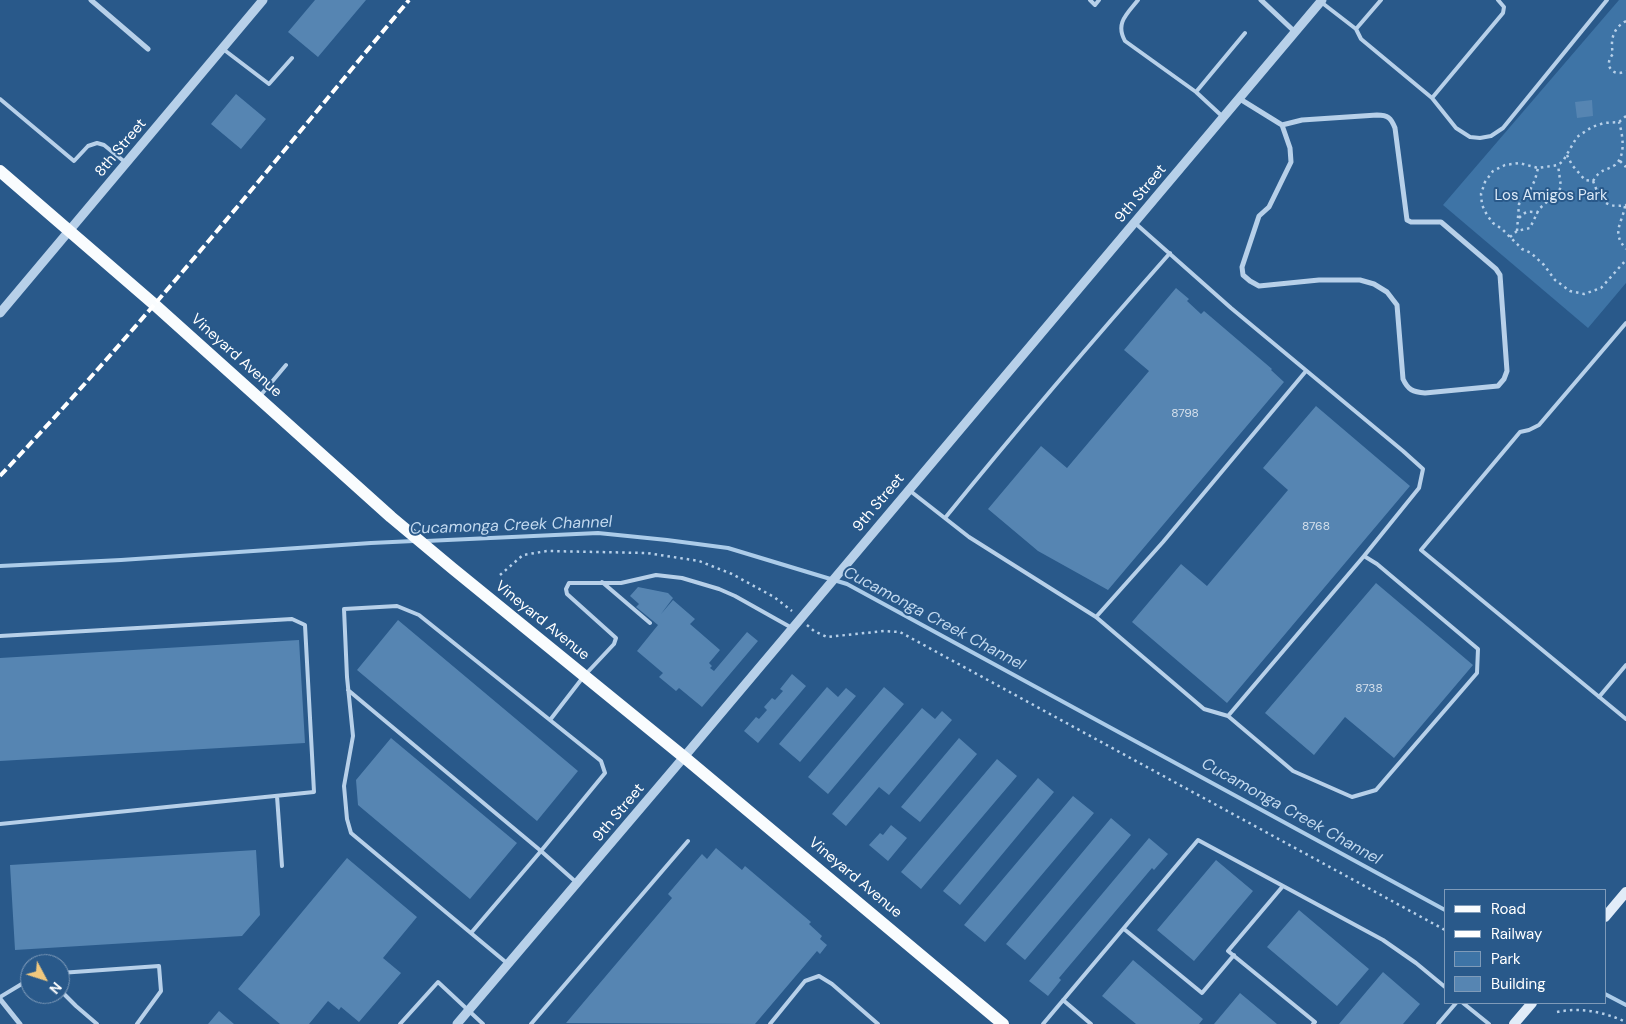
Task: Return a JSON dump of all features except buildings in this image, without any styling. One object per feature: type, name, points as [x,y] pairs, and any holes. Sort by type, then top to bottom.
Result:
[{"type":"main road","name":"Vineyard Avenue","points":[[0,171],[392,517],[684,757],[1003,1024]]},
{"type":"main road","points":[[1606,916],[1626,892]]},
{"type":"main road","points":[[1514,1024],[1531,1004]]},
{"type":"street","points":[[91,0],[148,49]]},
{"type":"street","name":"8th Street","points":[[0,313],[263,0]]},
{"type":"street","points":[[1262,0],[1295,32]]},
{"type":"street","name":"9th Street","points":[[457,1024],[1322,1]]},
{"type":"street","points":[[1240,99],[1282,125],[1290,148],[1291,162],[1269,206],[1259,216],[1242,266],[1243,275],[1259,286],[1319,280],[1360,280],[1374,284],[1387,292],[1397,305],[1403,378],[1406,386],[1416,392],[1425,393],[1498,386],[1507,372],[1500,275],[1496,269],[1441,222],[1411,222],[1407,220],[1395,128],[1391,119],[1386,115],[1377,115],[1302,120],[1282,125]]},
{"type":"street","points":[[0,998],[20,1024]]},
{"type":"lane","points":[[1090,0],[1095,4],[1099,0]]},
{"type":"lane","points":[[1138,0],[1123,18],[1120,27],[1125,41],[1196,92],[1224,118]]},
{"type":"lane","points":[[1356,29],[1381,0]]},
{"type":"lane","points":[[1432,98],[1503,13],[1504,6],[1498,0]]},
{"type":"lane","points":[[1322,1],[1356,29],[1361,39],[1432,98],[1456,128],[1470,137],[1480,138],[1491,136],[1502,128],[1607,0]]},
{"type":"lane","points":[[1196,92],[1245,33]]},
{"type":"lane","points":[[223,48],[269,84],[292,58]]},
{"type":"lane","points":[[0,98],[74,161],[88,146],[97,142],[104,145],[126,164]]},
{"type":"lane","points":[[1135,223],[1306,371],[1403,450],[1424,470],[1419,488],[1364,556],[1228,716]]},
{"type":"lane","points":[[945,518],[1020,425],[1170,253]]},
{"type":"lane","points":[[1626,323],[1539,425],[1520,432],[1422,550],[1626,720]]},
{"type":"lane","points":[[258,398],[286,365]]},
{"type":"lane","points":[[1096,617],[1163,542],[1306,371]]},
{"type":"lane","points":[[909,490],[969,537],[1096,617],[1204,709],[1228,716],[1293,771],[1352,796],[1376,790],[1477,673],[1478,649],[1364,556]]},
{"type":"lane","points":[[550,720],[584,676],[614,644],[616,638],[567,594],[566,589],[569,583],[621,583],[656,575],[682,578],[727,592],[792,628]]},
{"type":"lane","points":[[602,582],[650,623]]},
{"type":"lane","points":[[471,933],[605,773],[601,761],[419,615],[397,606],[344,609],[348,690],[353,736],[344,786],[347,819],[351,833],[508,964]]},
{"type":"lane","points":[[0,636],[292,619],[305,625],[314,792],[0,824]]},
{"type":"lane","points":[[1599,697],[1626,665]]},
{"type":"lane","points":[[348,690],[577,883]]},
{"type":"lane","points":[[277,796],[282,866]]},
{"type":"lane","points":[[1043,1024],[1198,840],[1383,940],[1416,962],[1444,986]]},
{"type":"lane","points":[[531,1024],[688,841]]},
{"type":"lane","points":[[1283,886],[1228,951],[1314,1022],[1313,1024]]},
{"type":"lane","points":[[1124,929],[1202,993],[1234,955]]},
{"type":"lane","points":[[70,971],[159,966],[161,991],[137,1024]]},
{"type":"lane","points":[[770,1024],[805,981],[819,976],[832,984],[878,1024]]},
{"type":"lane","points":[[400,1024],[438,982],[483,1024]]},
{"type":"lane","points":[[0,998],[20,985]]},
{"type":"lane","points":[[70,1000],[97,1024]]},
{"type":"lane","points":[[1063,1000],[1091,1024]]},
{"type":"lane","points":[[1438,1024],[1455,1004]]},
{"type":"lane","points":[[1464,1004],[1489,1024]]},
{"type":"path","points":[[1626,21],[1617,28],[1614,34],[1612,40],[1613,54],[1608,59],[1610,69],[1615,73],[1622,73],[1626,70]]},
{"type":"path","points":[[1626,116],[1619,122],[1604,122],[1592,127],[1577,137],[1563,161],[1558,165],[1538,168],[1519,163],[1505,165],[1493,171],[1485,182],[1481,194],[1482,206],[1486,215],[1493,223],[1502,229],[1522,249],[1544,265],[1562,286],[1576,293],[1584,294],[1601,288],[1626,260]]},
{"type":"path","points":[[1593,181],[1603,169],[1615,166],[1625,151],[1619,122]]},
{"type":"path","points":[[1567,154],[1572,166],[1585,180],[1593,181]]},
{"type":"path","points":[[1620,161],[1626,167]]},
{"type":"path","points":[[1510,237],[1516,231],[1530,228],[1539,209],[1558,192],[1561,187],[1558,165]]},
{"type":"path","points":[[1516,231],[1519,204],[1530,190],[1538,168]]},
{"type":"path","points":[[1593,181],[1603,202],[1616,206],[1626,205],[1624,215],[1617,228],[1621,243],[1626,249]]},
{"type":"path","points":[[1518,219],[1524,213],[1530,211],[1538,213]]},
{"type":"path","points":[[500,575],[523,555],[547,551],[647,553],[699,561],[732,574],[787,607]]},
{"type":"path","points":[[814,632],[827,638],[884,631],[900,632],[1444,929]]},
{"type":"path","points":[[1557,1012],[1568,1009],[1595,1011],[1608,1014],[1626,1022]]},
{"type":"green space","name":"Los Amigos Park","points":[[1619,0],[1626,0],[1626,283],[1588,328],[1443,205]]},
{"type":"waterway","name":"Cucamonga Creek Channel","points":[[426,541],[598,533],[667,540],[728,548],[847,584],[1444,909]]},
{"type":"waterway","name":"Cucamonga Creek Channel","points":[[0,566],[414,541]]},
{"type":"waterway","name":"Cucamonga Creek Channel","points":[[1606,995],[1626,1005]]},
{"type":"railway","points":[[0,476],[157,301],[409,0]]}]
